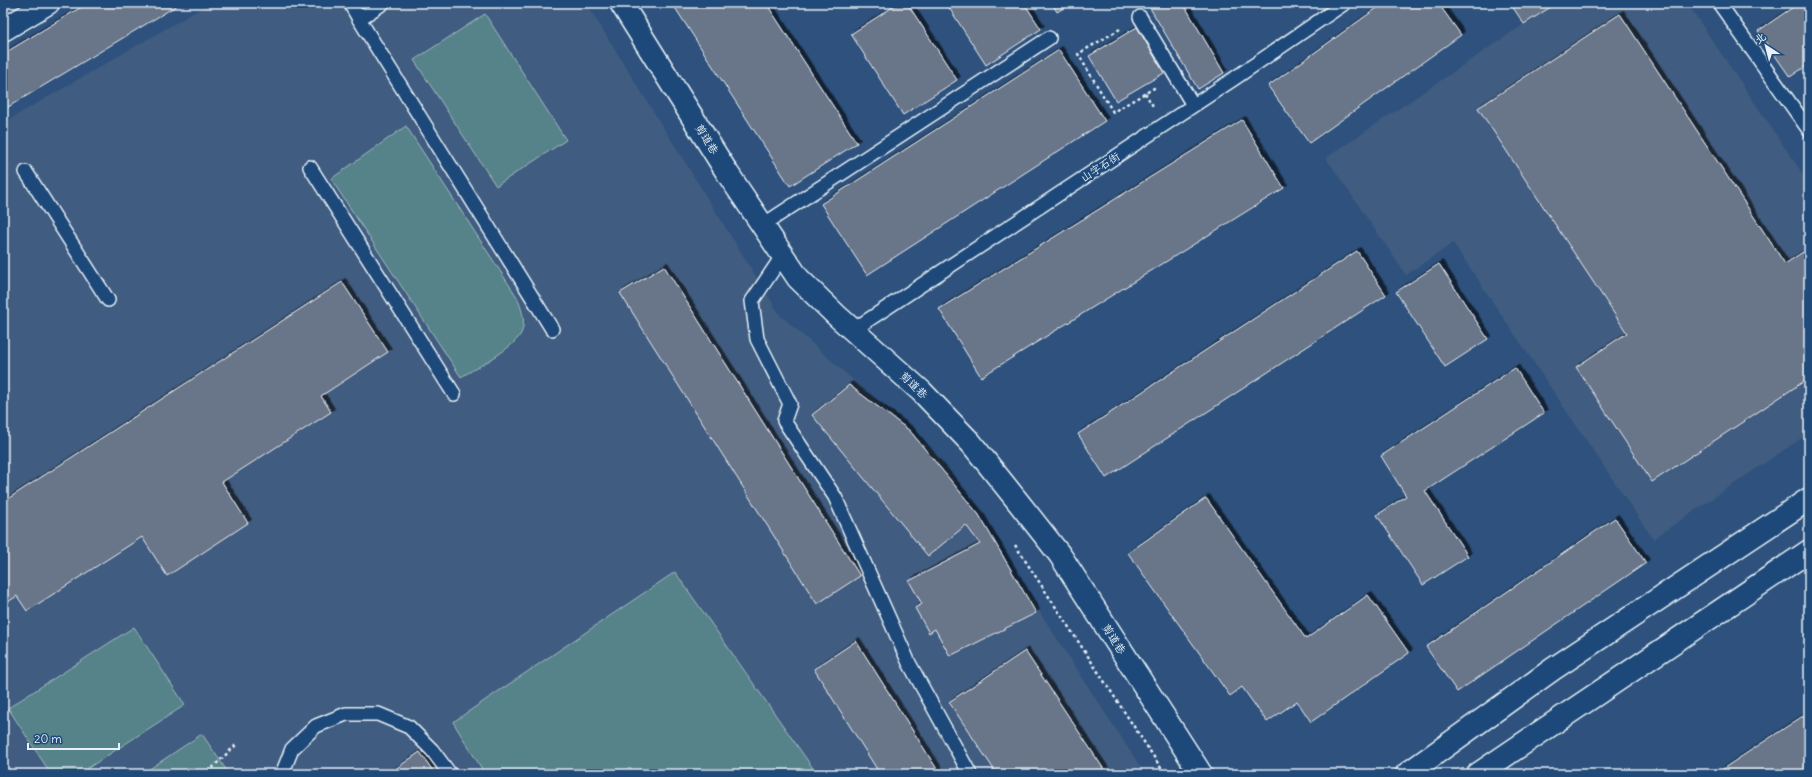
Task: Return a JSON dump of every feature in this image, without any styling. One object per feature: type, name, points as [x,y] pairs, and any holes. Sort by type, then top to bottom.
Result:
[{"type":"street","points":[[3,30],[48,3]]},
{"type":"street","name":"剪道巷","points":[[621,3],[798,278],[922,392],[971,444],[1060,555],[1201,774]]},
{"type":"street","points":[[1407,774],[1554,669],[1809,499]]},
{"type":"street","points":[[1489,771],[1809,551]]},
{"type":"lane","points":[[350,3],[552,329]]},
{"type":"lane","points":[[359,19],[383,3]]},
{"type":"lane","name":"山字石街","points":[[853,330],[1193,106],[1345,3]]},
{"type":"lane","points":[[1719,3],[1809,130]]},
{"type":"lane","points":[[1140,17],[1193,106]]},
{"type":"lane","points":[[763,225],[1049,38]]},
{"type":"lane","points":[[310,167],[454,394]]},
{"type":"lane","points":[[26,172],[108,300]]},
{"type":"lane","points":[[783,255],[752,301],[757,339],[790,404],[784,421],[835,497],[909,663],[970,774]]},
{"type":"lane","points":[[282,774],[292,749],[316,726],[346,714],[378,714],[409,727],[432,750],[450,774]]},
{"type":"path","points":[[1140,17],[1078,54],[1113,112],[1175,75]]},
{"type":"path","points":[[210,774],[214,766],[237,744]]},
{"type":"shaded area","points":[[210,3],[586,3],[780,315],[937,454],[1145,774],[3,774],[3,123]]},
{"type":"shaded area","points":[[1555,3],[1687,3],[1809,183],[1809,433],[1653,539],[1453,243],[1406,275],[1326,158]]},
{"type":"green space","points":[[485,14],[566,140],[496,186],[414,60]]},
{"type":"green space","points":[[406,126],[517,297],[522,314],[523,327],[519,337],[495,357],[461,377],[331,179]]},
{"type":"green space","points":[[675,572],[817,774],[485,774],[453,722]]},
{"type":"green space","points":[[134,627],[185,705],[79,774],[51,774],[8,708]]},
{"type":"green space","points":[[202,734],[229,774],[142,774]]},
{"type":"building","points":[[88,3],[181,3],[3,110],[3,54]]},
{"type":"building","points":[[672,3],[766,3],[857,143],[790,186]]},
{"type":"building","points":[[899,3],[907,3],[957,80],[903,115],[851,34]]},
{"type":"building","points":[[946,3],[1024,3],[1041,29],[986,65]]},
{"type":"building","points":[[1052,3],[1072,3],[1057,12]]},
{"type":"building","points":[[1147,3],[1183,3],[1224,73],[1198,89]]},
{"type":"building","points":[[1384,3],[1438,3],[1461,35],[1309,143],[1268,86]]},
{"type":"building","points":[[1510,3],[1557,3],[1524,24]]},
{"type":"building","points":[[1799,3],[1809,3],[1809,64],[1790,77],[1758,31]]},
{"type":"building","points":[[1620,14],[1785,264],[1809,248],[1809,378],[1652,482],[1576,367],[1627,333],[1478,108]]},
{"type":"building","points":[[1137,27],[1164,73],[1116,101],[1089,56]]},
{"type":"building","points":[[1059,50],[1105,121],[867,275],[821,204]]},
{"type":"building","points":[[1242,120],[1284,188],[981,377],[939,309]]},
{"type":"building","points":[[1357,251],[1386,295],[1106,478],[1078,434]]},
{"type":"building","points":[[1439,264],[1488,339],[1445,367],[1396,292]]},
{"type":"building","points":[[664,266],[860,576],[817,604],[620,293]]},
{"type":"building","points":[[342,282],[388,352],[321,396],[331,412],[222,482],[248,523],[167,576],[142,537],[27,611],[17,596],[3,605],[3,502]]},
{"type":"building","points":[[1515,368],[1544,413],[1425,491],[1468,556],[1423,585],[1377,515],[1406,496],[1381,456]]},
{"type":"building","points":[[849,385],[910,431],[979,515],[1036,613],[950,656],[935,629],[929,633],[915,608],[922,604],[909,581],[980,544],[966,525],[928,556],[812,415]]},
{"type":"building","points":[[1206,498],[1306,639],[1368,595],[1409,653],[1311,722],[1297,701],[1267,722],[1242,687],[1230,696],[1128,553]]},
{"type":"building","points":[[1615,518],[1646,563],[1457,692],[1426,647]]},
{"type":"building","points":[[856,641],[940,774],[880,774],[814,669]]},
{"type":"building","points":[[1025,651],[1107,774],[997,774],[949,702]]},
{"type":"building","points":[[1809,712],[1809,774],[1715,774]]},
{"type":"building","points":[[420,752],[435,774],[388,774]]}]
